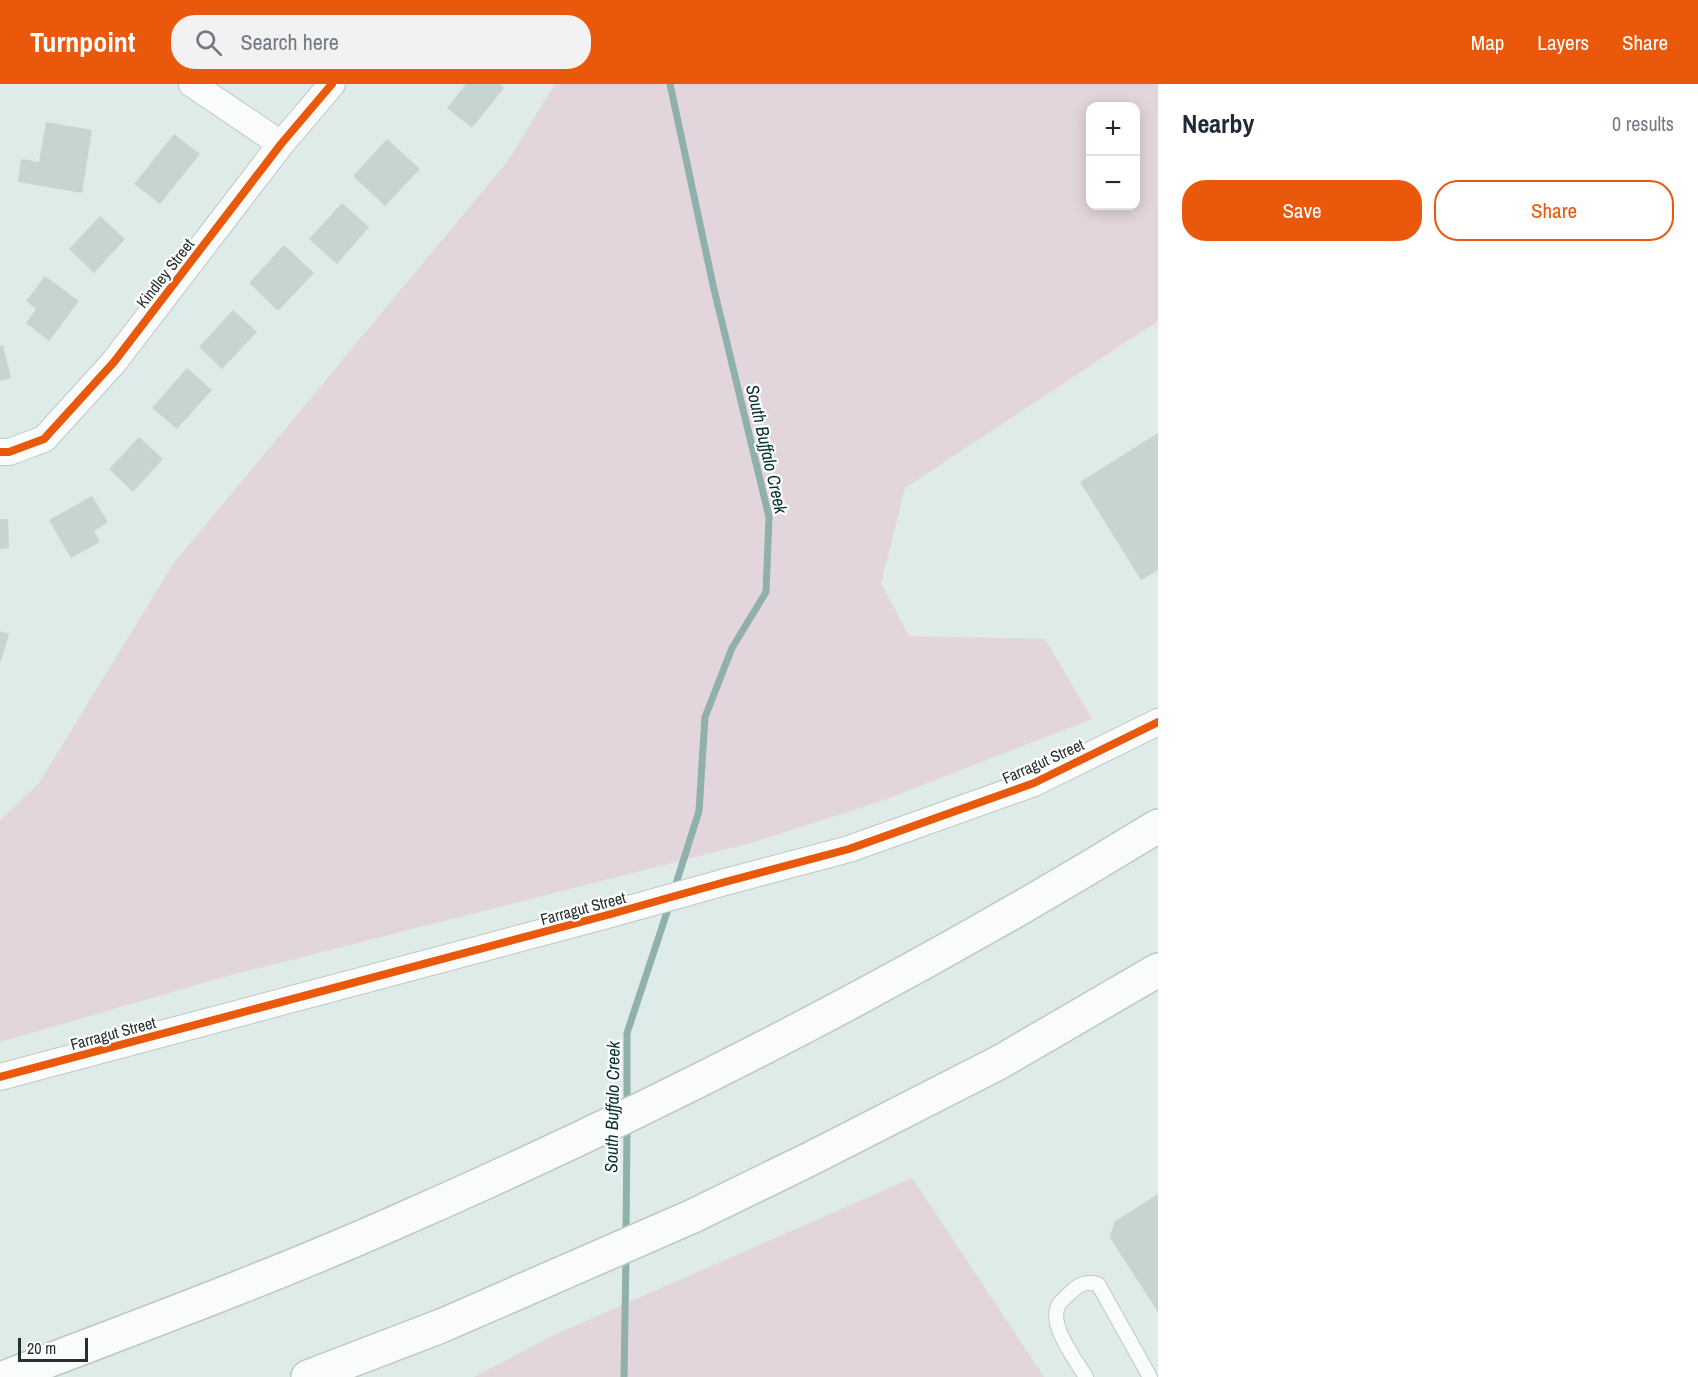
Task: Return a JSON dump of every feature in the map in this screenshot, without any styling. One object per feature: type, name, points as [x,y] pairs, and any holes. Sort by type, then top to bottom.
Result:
[{"type":"highway","points":[[6,1377],[215,1297],[382,1228],[559,1148],[850,1002],[993,924],[1158,826]]},
{"type":"highway","points":[[320,1374],[441,1326],[693,1216],[1000,1062],[1158,970]]},
{"type":"street","points":[[192,84],[281,144]]},
{"type":"street","name":"Kindley Street","points":[[0,452],[9,452],[44,439],[114,362],[281,144],[332,84]]},
{"type":"street","name":"Farragut Street","points":[[0,1077],[849,849],[1034,783],[1158,722]]},
{"type":"lane","points":[[1086,1377],[1058,1329],[1057,1317],[1058,1305],[1077,1286],[1089,1282],[1098,1284],[1150,1377]]},
{"type":"shaded area","points":[[555,84],[1158,84],[1158,321],[905,488],[881,583],[909,636],[1045,639],[1092,719],[884,800],[754,842],[224,977],[0,1042],[0,820],[39,783],[173,564],[507,162]]},
{"type":"shaded area","points":[[912,1178],[1044,1377],[474,1377],[554,1335]]},
{"type":"building","points":[[466,84],[500,84],[504,88],[472,128],[447,108]]},
{"type":"building","points":[[46,122],[92,130],[82,193],[18,182],[21,159],[39,162]]},
{"type":"building","points":[[174,134],[200,154],[160,204],[134,184]]},
{"type":"building","points":[[387,139],[420,169],[385,206],[353,176]]},
{"type":"building","points":[[342,203],[369,227],[337,264],[309,239]]},
{"type":"building","points":[[100,216],[125,239],[94,273],[69,249]]},
{"type":"building","points":[[284,245],[314,273],[278,311],[249,283]]},
{"type":"building","points":[[45,276],[79,301],[49,341],[26,323],[36,309],[26,301]]},
{"type":"building","points":[[233,310],[257,332],[222,369],[199,347]]},
{"type":"building","points":[[3,345],[11,378],[0,381],[0,346]]},
{"type":"building","points":[[187,368],[212,390],[177,429],[152,408]]},
{"type":"building","points":[[1158,433],[1158,570],[1141,580],[1080,482]]},
{"type":"building","points":[[139,437],[163,459],[133,492],[109,469]]},
{"type":"building","points":[[92,496],[108,522],[94,531],[100,542],[71,558],[49,520]]},
{"type":"building","points":[[0,519],[8,519],[9,548],[0,549]]},
{"type":"building","points":[[0,631],[9,634],[1,661],[0,661]]},
{"type":"building","points":[[1158,1194],[1158,1312],[1110,1238],[1114,1222]]},
{"type":"waterway","name":"South Buffalo Creek","points":[[670,84],[713,285],[769,517],[766,592],[732,648],[705,717],[699,811],[674,890]]},
{"type":"waterway","name":"South Buffalo Creek","points":[[627,1104],[627,1033],[670,903]]},
{"type":"waterway","name":"South Buffalo Creek","points":[[626,1236],[627,1128]]},
{"type":"waterway","name":"South Buffalo Creek","points":[[624,1377],[626,1257]]},
{"type":"cycle path","points":[[0,452],[9,452],[44,439],[114,362],[281,144],[332,84]]},
{"type":"cycle path","points":[[0,1077],[849,849],[1034,783],[1158,722]]}]
